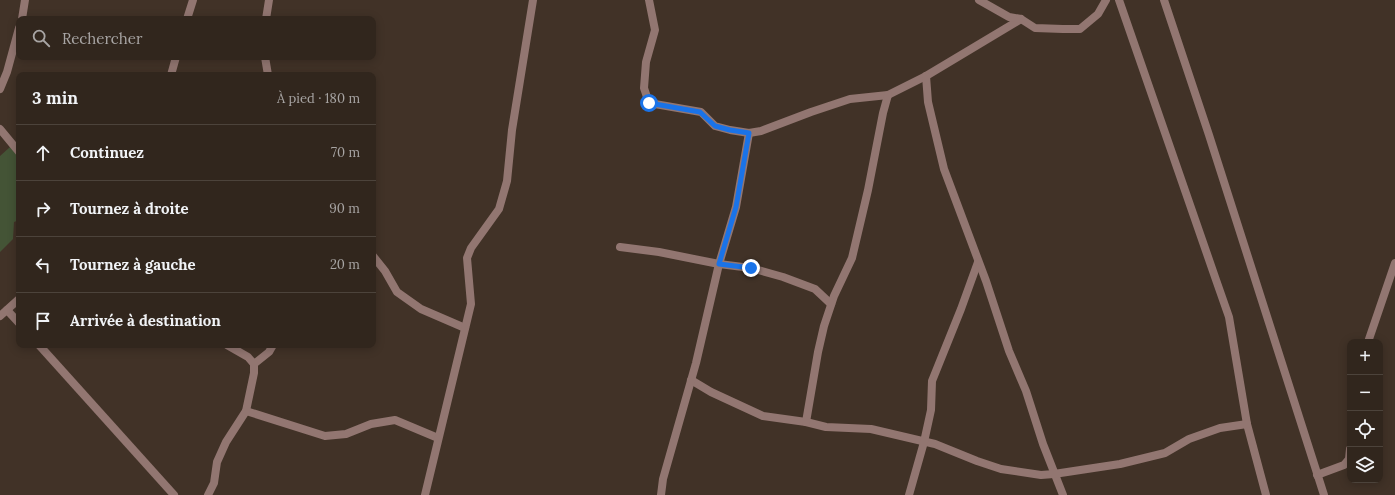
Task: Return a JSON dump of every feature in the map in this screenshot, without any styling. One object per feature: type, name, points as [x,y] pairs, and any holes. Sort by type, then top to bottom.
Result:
[{"type":"street","points":[[22,16],[25,0]]},
{"type":"street","points":[[188,16],[193,0]]},
{"type":"street","points":[[266,16],[269,0]]},
{"type":"street","points":[[425,495],[471,304],[467,258],[471,248],[499,209],[507,181],[512,130],[534,0]]},
{"type":"street","points":[[649,0],[655,30],[646,62],[644,88],[649,103],[700,112],[715,126],[749,133],[761,131],[850,99],[888,95],[926,76],[1021,19]]},
{"type":"street","points":[[979,0],[1010,17],[1021,19],[1035,28],[1080,29],[1098,14],[1106,0]]},
{"type":"street","points":[[1119,0],[1214,278],[1229,317],[1248,424],[1266,495]]},
{"type":"street","points":[[1164,0],[1209,135],[1324,495]]},
{"type":"street","points":[[0,90],[7,72],[16,39]]},
{"type":"street","points":[[172,72],[175,60]]},
{"type":"street","points":[[266,60],[268,72]]},
{"type":"street","points":[[926,76],[928,102],[944,169],[1009,351],[1026,391],[1054,474],[1063,495]]},
{"type":"street","points":[[806,422],[824,326],[831,304],[852,258],[888,95]]},
{"type":"street","points":[[0,129],[16,148]]},
{"type":"street","points":[[661,495],[663,479],[691,380],[719,264],[736,207],[749,133]]},
{"type":"street","points":[[620,247],[659,252],[719,264],[751,268],[815,288],[831,304]]},
{"type":"street","points":[[376,260],[385,271],[397,292],[421,309],[465,328]]},
{"type":"street","points":[[909,495],[924,442],[931,410],[932,381],[978,262]]},
{"type":"street","points":[[1369,339],[1395,263]]},
{"type":"street","points":[[0,316],[16,302]]},
{"type":"street","points":[[7,310],[16,320]]},
{"type":"street","points":[[42,348],[174,495]]},
{"type":"street","points":[[208,495],[214,483],[217,462],[226,442],[246,411],[254,373],[254,364],[248,357],[232,348]]},
{"type":"street","points":[[254,364],[269,352],[271,348]]},
{"type":"street","points":[[691,380],[711,392],[763,416],[806,422],[826,427],[871,428],[935,444],[1001,469],[1041,475],[1120,464],[1165,453],[1189,440],[1220,428],[1248,424]]},
{"type":"street","points":[[246,411],[325,436],[346,434],[372,424],[395,420],[438,438]]},
{"type":"street","points":[[1317,476],[1344,465],[1347,461]]},
{"type":"green space","points":[[16,142],[16,221],[14,222],[13,239],[0,252],[0,156]]},
{"type":"route","points":[[649,103],[700,112],[715,126],[749,133],[748,147],[736,207],[719,264],[729,264],[751,268]]}]
